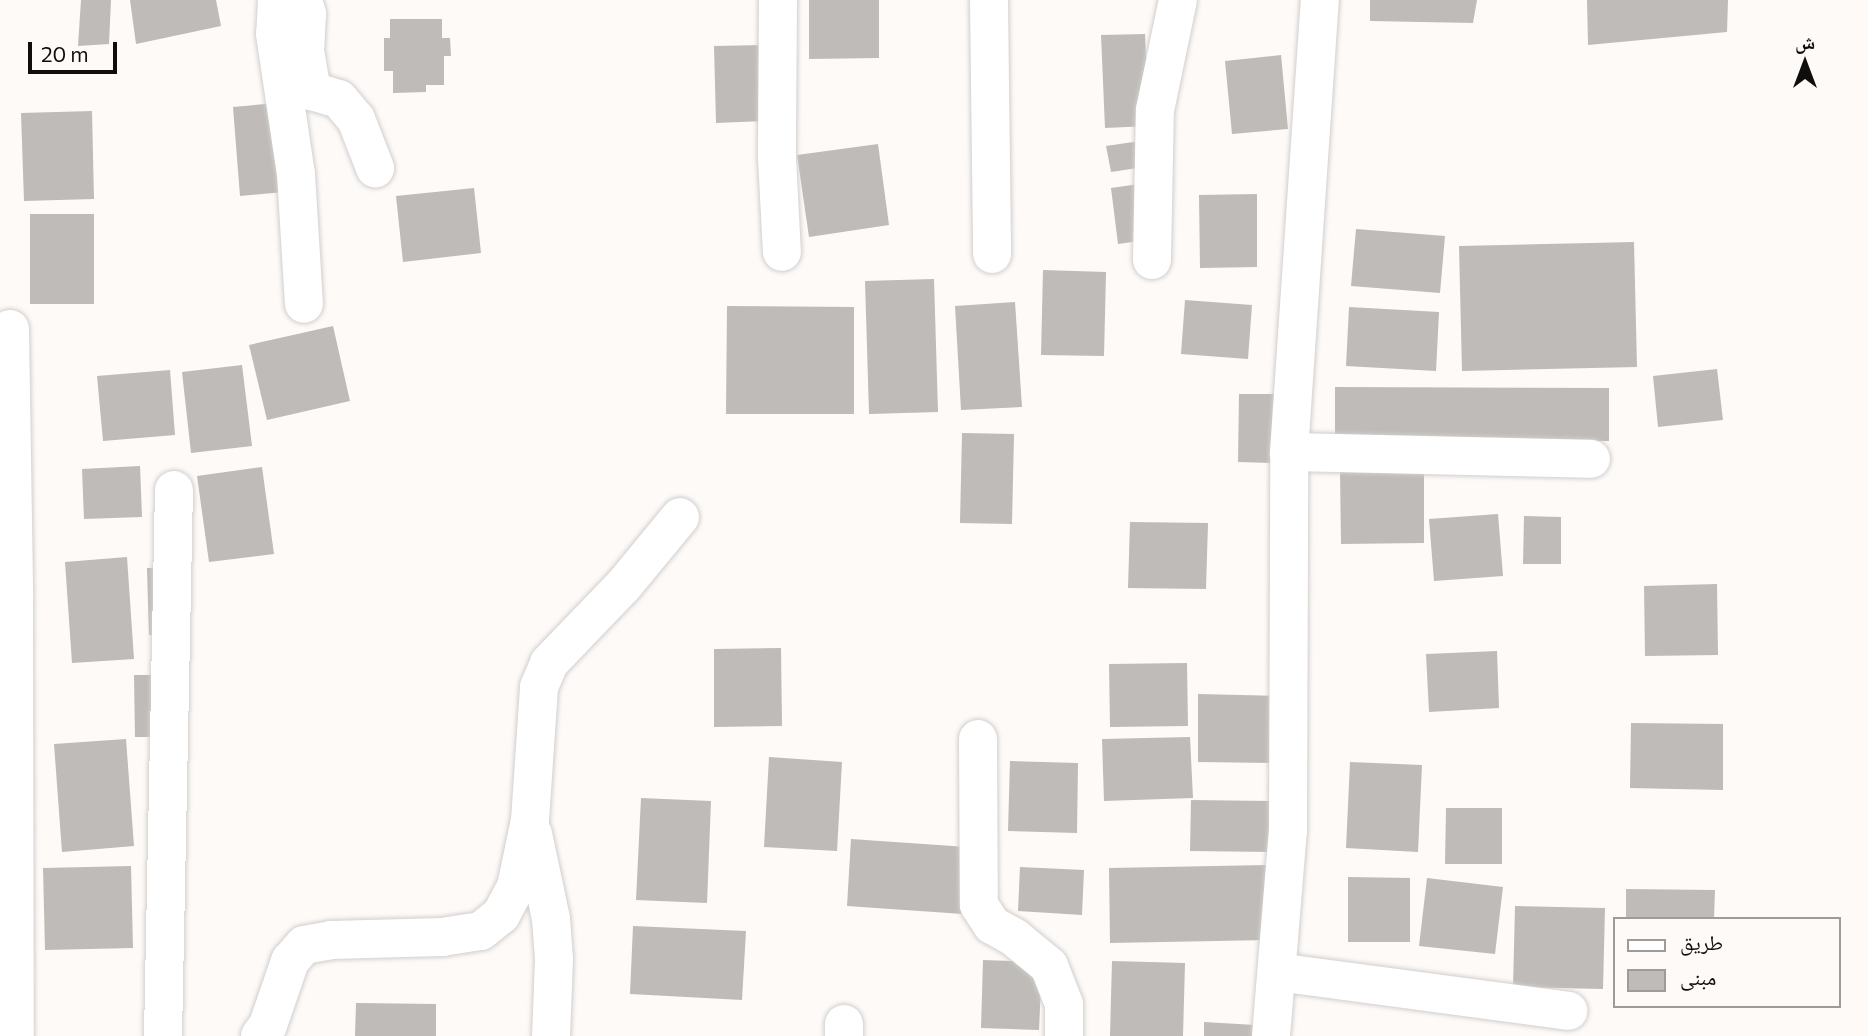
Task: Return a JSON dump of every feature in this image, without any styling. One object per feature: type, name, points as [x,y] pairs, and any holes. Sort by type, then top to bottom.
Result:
[{"type":"street","points":[[276,0],[275,34],[296,174],[304,304]]},
{"type":"street","points":[[303,0],[307,14],[305,51],[312,91],[339,99],[356,119],[375,168]]},
{"type":"street","points":[[778,0],[777,158],[782,252]]},
{"type":"street","points":[[989,0],[992,254]]},
{"type":"street","points":[[1152,260],[1155,110],[1178,0]]},
{"type":"street","points":[[1270,1036],[1288,831],[1290,452],[1320,0]]},
{"type":"street","points":[[10,329],[15,609],[15,1036]]},
{"type":"street","points":[[1290,452],[1591,459]]},
{"type":"street","points":[[163,1036],[174,490]]},
{"type":"street","points":[[261,1036],[268,1025],[290,961],[304,945],[331,940],[442,937],[481,931],[500,915],[516,887],[530,820],[538,687],[549,663],[624,585],[680,517]]},
{"type":"street","points":[[978,739],[979,905],[992,925],[1015,938],[1049,966],[1064,1004],[1064,1036]]},
{"type":"street","points":[[530,820],[551,919],[554,959],[551,1036]]},
{"type":"street","points":[[1277,972],[1568,1011]]},
{"type":"building","points":[[81,0],[111,0],[109,44],[78,46]]},
{"type":"building","points":[[130,0],[216,0],[221,26],[136,44]]},
{"type":"building","points":[[809,0],[879,0],[879,58],[809,59]]},
{"type":"building","points":[[1370,0],[1477,0],[1473,23],[1370,21]]},
{"type":"building","points":[[1587,0],[1728,0],[1727,32],[1588,45]]},
{"type":"building","points":[[390,19],[442,19],[442,38],[450,38],[451,56],[444,56],[444,85],[426,85],[426,92],[393,93],[393,71],[384,71],[384,38],[390,38]]},
{"type":"building","points":[[1145,34],[1149,126],[1105,128],[1101,35]]},
{"type":"building","points":[[766,45],[767,121],[716,123],[714,46]]},
{"type":"building","points":[[1281,55],[1288,129],[1232,134],[1225,61]]},
{"type":"building","points":[[277,103],[284,192],[240,196],[233,107]]},
{"type":"building","points":[[92,111],[94,199],[24,201],[21,113]]},
{"type":"building","points":[[1140,141],[1144,167],[1111,172],[1106,146]]},
{"type":"building","points":[[878,144],[889,225],[809,237],[797,155]]},
{"type":"building","points":[[1139,184],[1146,240],[1118,244],[1111,188]]},
{"type":"building","points":[[474,188],[481,253],[403,262],[396,196]]},
{"type":"building","points":[[1257,194],[1257,267],[1200,268],[1199,195]]},
{"type":"building","points":[[30,214],[94,214],[94,304],[30,304]]},
{"type":"building","points":[[1356,229],[1445,236],[1440,293],[1351,286]]},
{"type":"building","points":[[1634,242],[1637,367],[1462,371],[1459,246]]},
{"type":"building","points":[[1043,270],[1106,272],[1104,356],[1041,355]]},
{"type":"building","points":[[934,279],[938,412],[869,414],[865,281]]},
{"type":"building","points":[[1185,300],[1252,305],[1248,359],[1181,354]]},
{"type":"building","points":[[1015,302],[1022,407],[961,410],[955,306]]},
{"type":"building","points":[[727,306],[854,307],[854,414],[726,414]]},
{"type":"building","points":[[1349,307],[1439,312],[1436,371],[1346,366]]},
{"type":"building","points":[[333,326],[350,401],[267,420],[249,345]]},
{"type":"building","points":[[242,365],[252,446],[191,453],[182,372]]},
{"type":"building","points":[[1717,369],[1723,420],[1658,427],[1653,376]]},
{"type":"building","points":[[170,370],[175,435],[103,441],[97,376]]},
{"type":"building","points":[[1335,387],[1609,388],[1609,441],[1335,440]]},
{"type":"building","points":[[1239,394],[1276,394],[1275,463],[1238,462]]},
{"type":"building","points":[[962,433],[1014,434],[1012,524],[960,523]]},
{"type":"building","points":[[140,466],[142,517],[84,519],[82,469]]},
{"type":"building","points":[[262,467],[274,554],[209,562],[197,476]]},
{"type":"building","points":[[1424,469],[1424,543],[1341,544],[1340,470]]},
{"type":"building","points":[[1498,514],[1503,576],[1434,581],[1429,519]]},
{"type":"building","points":[[1524,516],[1561,517],[1561,564],[1523,564]]},
{"type":"building","points":[[1130,522],[1208,523],[1206,589],[1128,588]]},
{"type":"building","points":[[127,557],[134,659],[72,663],[65,562]]},
{"type":"building","points":[[147,568],[161,568],[163,635],[149,635]]},
{"type":"building","points":[[1717,584],[1718,655],[1645,656],[1644,586]]},
{"type":"building","points":[[781,648],[782,726],[714,727],[714,649]]},
{"type":"building","points":[[1497,651],[1499,708],[1429,712],[1426,654]]},
{"type":"building","points":[[1187,663],[1188,726],[1110,727],[1109,664]]},
{"type":"building","points":[[134,675],[161,675],[161,737],[135,737]]},
{"type":"building","points":[[1198,694],[1278,696],[1277,763],[1198,762]]},
{"type":"building","points":[[1631,723],[1723,724],[1723,790],[1630,788]]},
{"type":"building","points":[[1190,737],[1193,798],[1104,801],[1102,739]]},
{"type":"building","points":[[126,739],[134,846],[62,852],[54,744]]},
{"type":"building","points":[[769,757],[842,762],[837,851],[764,847]]},
{"type":"building","points":[[1010,761],[1078,763],[1077,833],[1008,831]]},
{"type":"building","points":[[1350,762],[1422,765],[1418,852],[1346,848]]},
{"type":"building","points":[[641,798],[711,801],[707,903],[636,900]]},
{"type":"building","points":[[1191,800],[1271,801],[1271,852],[1190,851]]},
{"type":"building","points":[[1446,808],[1502,808],[1502,864],[1445,864]]},
{"type":"building","points":[[851,839],[967,847],[963,914],[847,906]]},
{"type":"building","points":[[1268,865],[1269,940],[1110,943],[1109,868]]},
{"type":"building","points":[[131,866],[133,948],[45,950],[43,868]]},
{"type":"building","points":[[1020,867],[1084,870],[1082,915],[1018,911]]},
{"type":"building","points":[[1348,877],[1410,878],[1410,942],[1348,942]]},
{"type":"building","points":[[1427,878],[1503,887],[1495,954],[1419,946]]},
{"type":"building","points":[[1626,889],[1715,890],[1714,917],[1626,917]]},
{"type":"building","points":[[1515,906],[1605,908],[1603,989],[1513,987]]},
{"type":"building","points":[[633,926],[746,931],[742,1000],[630,994]]},
{"type":"building","points":[[983,960],[1042,962],[1039,1030],[981,1028]]},
{"type":"building","points":[[1112,961],[1185,963],[1183,1036],[1110,1036]]},
{"type":"building","points":[[356,1003],[436,1004],[436,1036],[355,1036]]},
{"type":"building","points":[[1204,1022],[1255,1025],[1254,1036],[1204,1036]]}]
